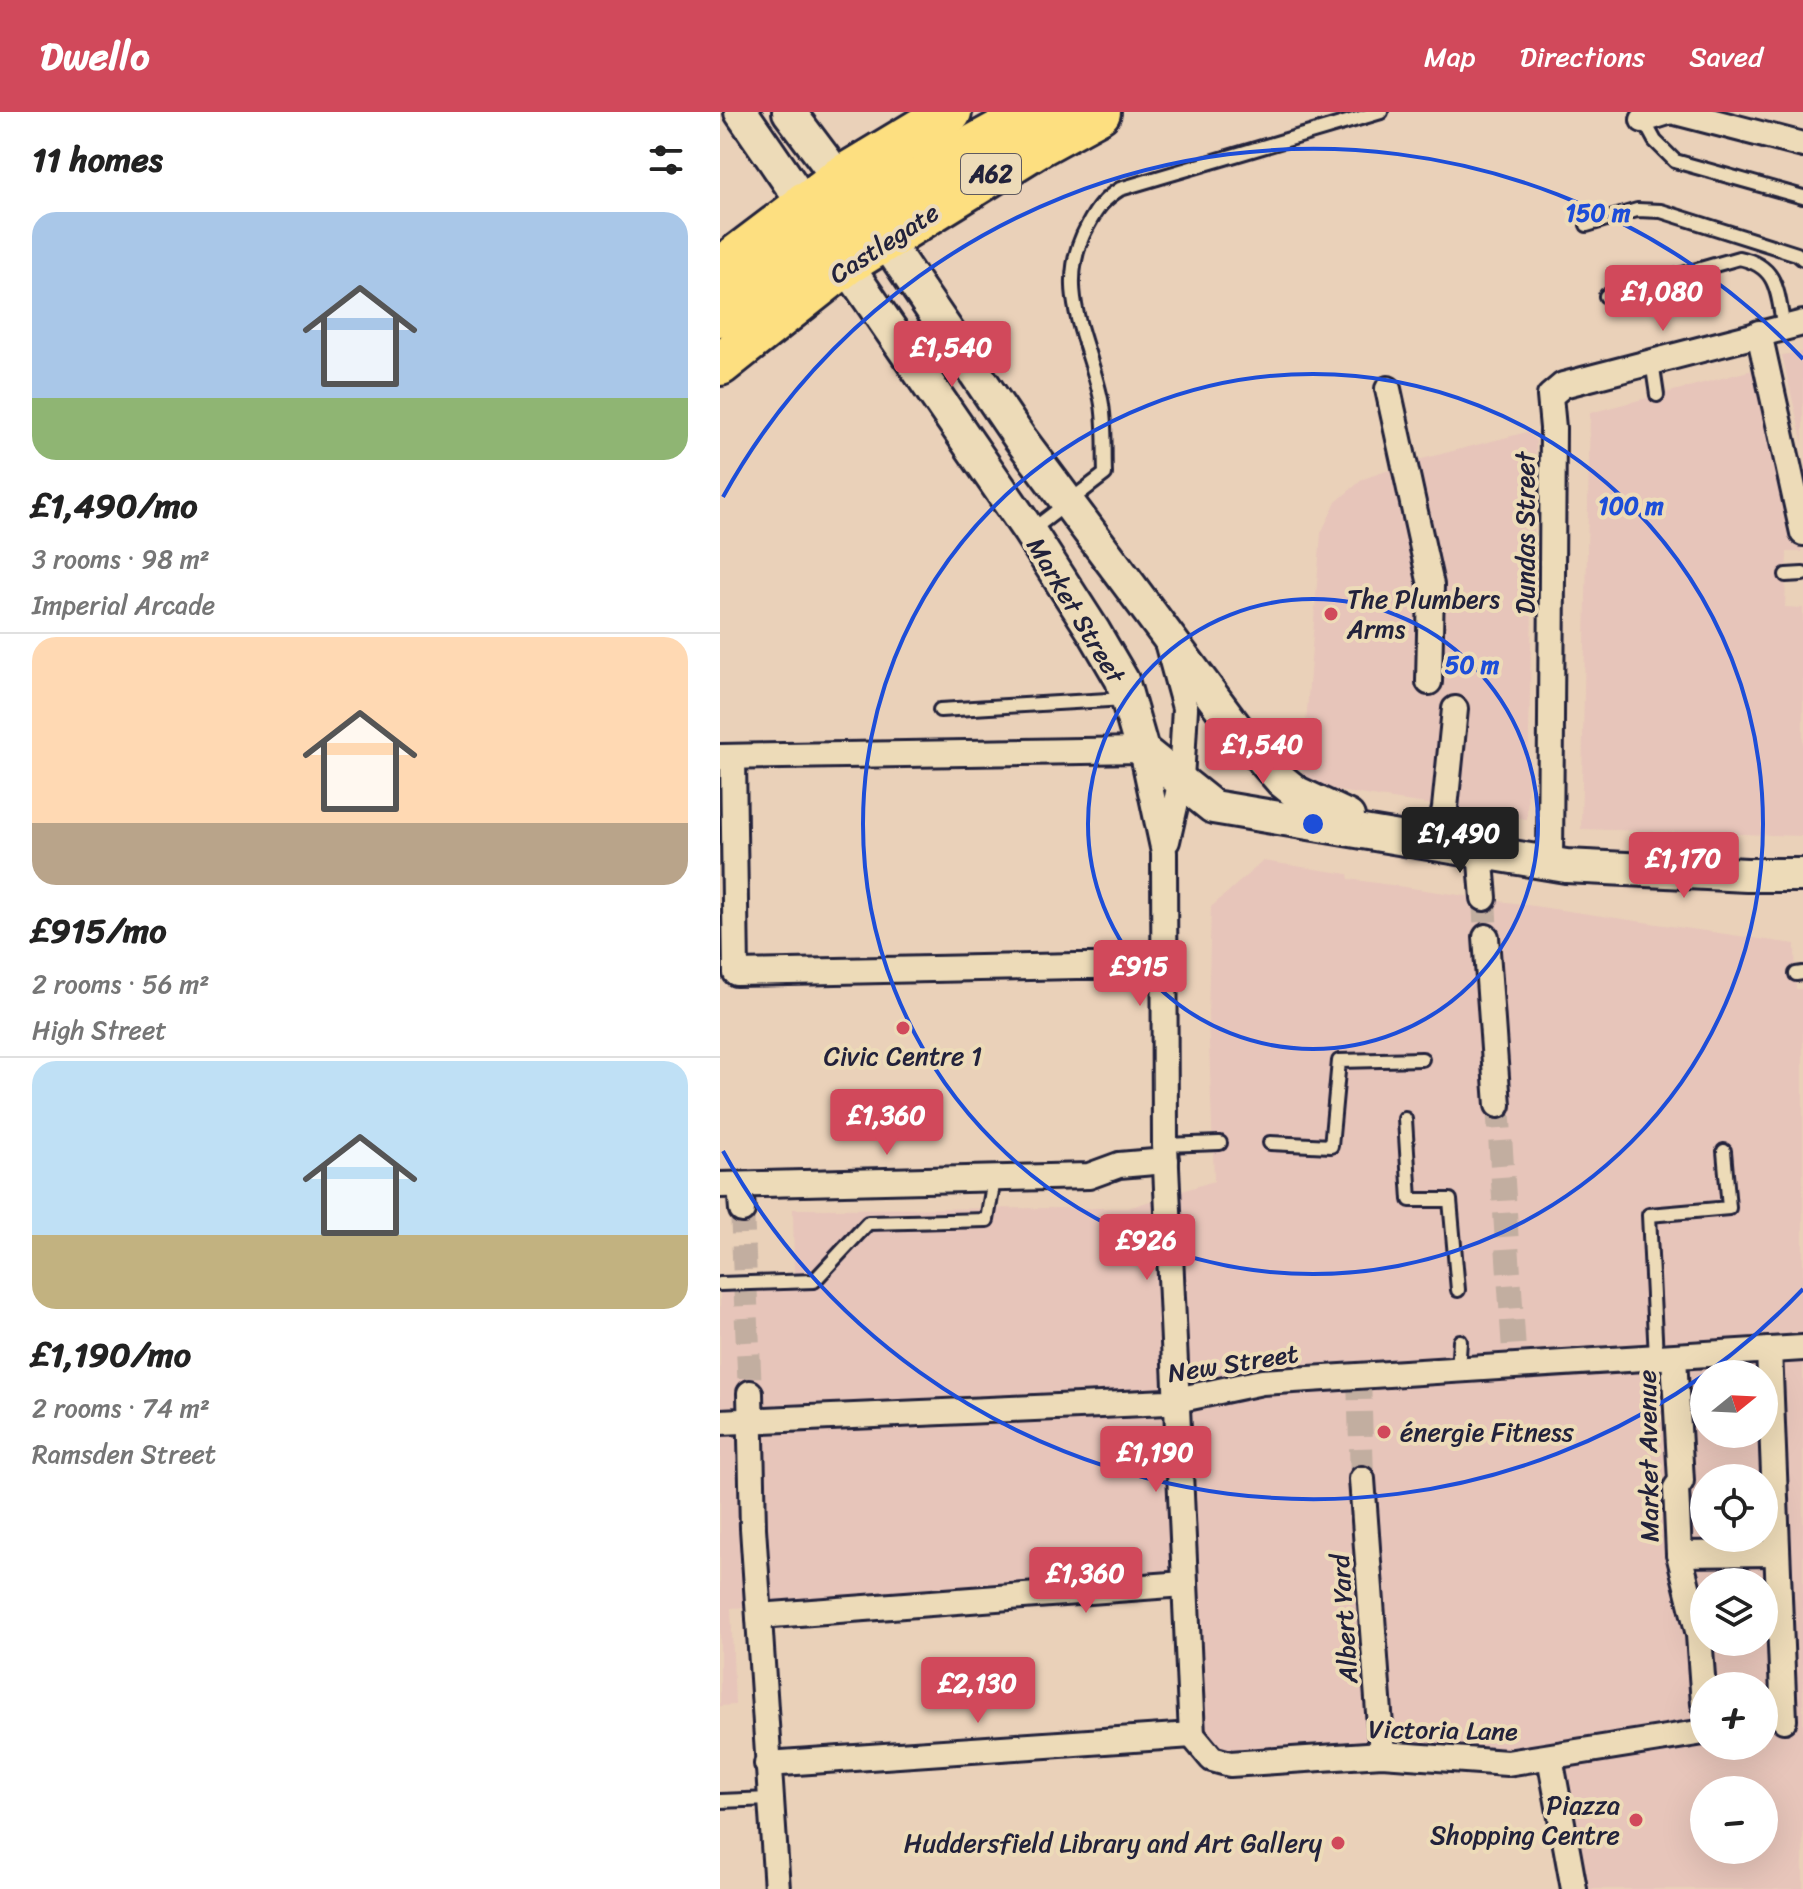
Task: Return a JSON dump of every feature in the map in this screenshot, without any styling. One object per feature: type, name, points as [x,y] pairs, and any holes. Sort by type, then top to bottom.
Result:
[{"type":"highway","points":[[720,315],[826,234],[833,210],[849,193],[950,112]]},
{"type":"highway","points":[[849,193],[907,183],[1021,120],[1048,112]]},
{"type":"highway","name":"Castlegate","points":[[885,240],[1037,146],[1099,112]]},
{"type":"highway","points":[[720,269],[844,228],[865,230],[885,240]]},
{"type":"highway","name":"Castlegate","points":[[720,364],[826,234]]},
{"type":"street","name":"Market Street","points":[[741,112],[1029,531],[1122,680],[1142,750],[1213,807],[1566,866],[1803,875]]},
{"type":"street","name":"Market Street","points":[[789,112],[885,240],[1019,437],[1239,732],[1282,781],[1297,793],[1380,833]]},
{"type":"street","points":[[1641,116],[1668,112]]},
{"type":"street","points":[[1675,112],[1803,145]]},
{"type":"street","points":[[1652,361],[1794,325]]},
{"type":"street","points":[[1759,333],[1803,533]]},
{"type":"street","name":"Dundas Street","points":[[1550,863],[1553,428],[1550,396],[1563,385],[1652,361]]},
{"type":"street","points":[[1388,389],[1431,585],[1429,682]]},
{"type":"street","points":[[1164,852],[1181,780],[1185,708],[1165,632]]},
{"type":"street","points":[[1438,843],[1445,808],[1455,709]]},
{"type":"street","points":[[767,1764],[1192,1735],[1166,1153],[1164,852],[1142,750],[726,757],[736,973],[1164,966]]},
{"type":"street","points":[[1480,850],[1484,898]]},
{"type":"street","points":[[1486,937],[1498,1105]]},
{"type":"street","points":[[742,1210],[730,1185],[1089,1176],[1166,1153]]},
{"type":"street","name":"New Street","points":[[720,1422],[1175,1401],[1262,1382],[1803,1348]]},
{"type":"street","points":[[1769,1350],[1784,1720]]},
{"type":"street","name":"Market Avenue","points":[[1665,1357],[1681,1481],[1676,1488],[1679,1554],[1699,1635],[1702,1672]]},
{"type":"street","points":[[750,1393],[753,1528],[777,1889]]},
{"type":"street","name":"Albert Yard","points":[[1362,1479],[1382,1754]]},
{"type":"street","name":"Market Avenue","points":[[1679,1554],[1775,1553]]},
{"type":"street","points":[[759,1616],[1184,1584]]},
{"type":"street","name":"Victoria Lane","points":[[1192,1735],[1212,1759],[1230,1764],[1382,1754],[1507,1763],[1690,1734]]},
{"type":"street","points":[[1550,1757],[1574,1889]]},
{"type":"lane","points":[[1029,531],[1105,474],[1101,401],[1073,306],[1072,276],[1078,243],[1103,200],[1120,189],[1381,112]]},
{"type":"lane","points":[[1641,116],[1655,141],[1675,161],[1803,197]]},
{"type":"lane","points":[[1587,225],[1637,210],[1661,211],[1797,254],[1803,259]]},
{"type":"lane","points":[[1606,296],[1739,258],[1756,261],[1771,273],[1794,325]]},
{"type":"lane","points":[[1652,361],[1657,395]]},
{"type":"lane","points":[[1786,575],[1803,574]]},
{"type":"lane","points":[[940,710],[1128,699]]},
{"type":"lane","points":[[1270,1143],[1331,1146],[1339,1061],[1422,1059]]},
{"type":"lane","points":[[1405,1119],[1410,1200],[1450,1200],[1458,1290]]},
{"type":"lane","points":[[1166,1153],[1220,1143]]},
{"type":"lane","points":[[1665,1357],[1649,1215],[1729,1208],[1724,1151]]},
{"type":"lane","points":[[720,1284],[814,1281],[868,1223],[987,1220],[994,1179]]},
{"type":"lane","points":[[1458,1370],[1460,1341]]},
{"type":"lane","points":[[720,1801],[770,1799]]},
{"type":"shaded area","points":[[1803,352],[1803,444],[1782,355]]},
{"type":"shaded area","points":[[1760,368],[1802,552],[1787,552],[1785,607],[1803,608],[1803,836],[1581,829],[1590,413]]},
{"type":"shaded area","points":[[1527,432],[1536,441],[1527,819],[1325,789],[1302,774],[1321,533],[1336,502],[1363,479],[1418,460]]},
{"type":"shaded area","points":[[1263,861],[1348,874],[1349,879],[1795,944],[1796,989],[1803,989],[1803,1889],[1563,1889],[1540,1767],[1380,1763],[1215,1772],[1200,1734],[1184,1577],[731,1608],[735,1705],[720,1706],[720,1276],[794,1274],[793,1209],[1128,1208],[1214,1181],[1208,1015],[1211,907]]},
{"type":"tunnel","points":[[1484,898],[1486,937]]},
{"type":"tunnel","points":[[1498,1105],[1515,1366]]},
{"type":"tunnel","points":[[742,1210],[750,1393]]},
{"type":"tunnel","points":[[1359,1376],[1362,1479]]},
{"type":"place","name":"The Plumbers Arms","points":[[1331,614]]},
{"type":"place","name":"Civic Centre 1","points":[[903,1028]]},
{"type":"place","name":"énergie Fitness","points":[[1384,1432]]},
{"type":"place","name":"Piazza Shopping Centre","points":[[1636,1820]]},
{"type":"place","name":"Huddersfield Library and Art Gallery","points":[[1338,1843]]}]
